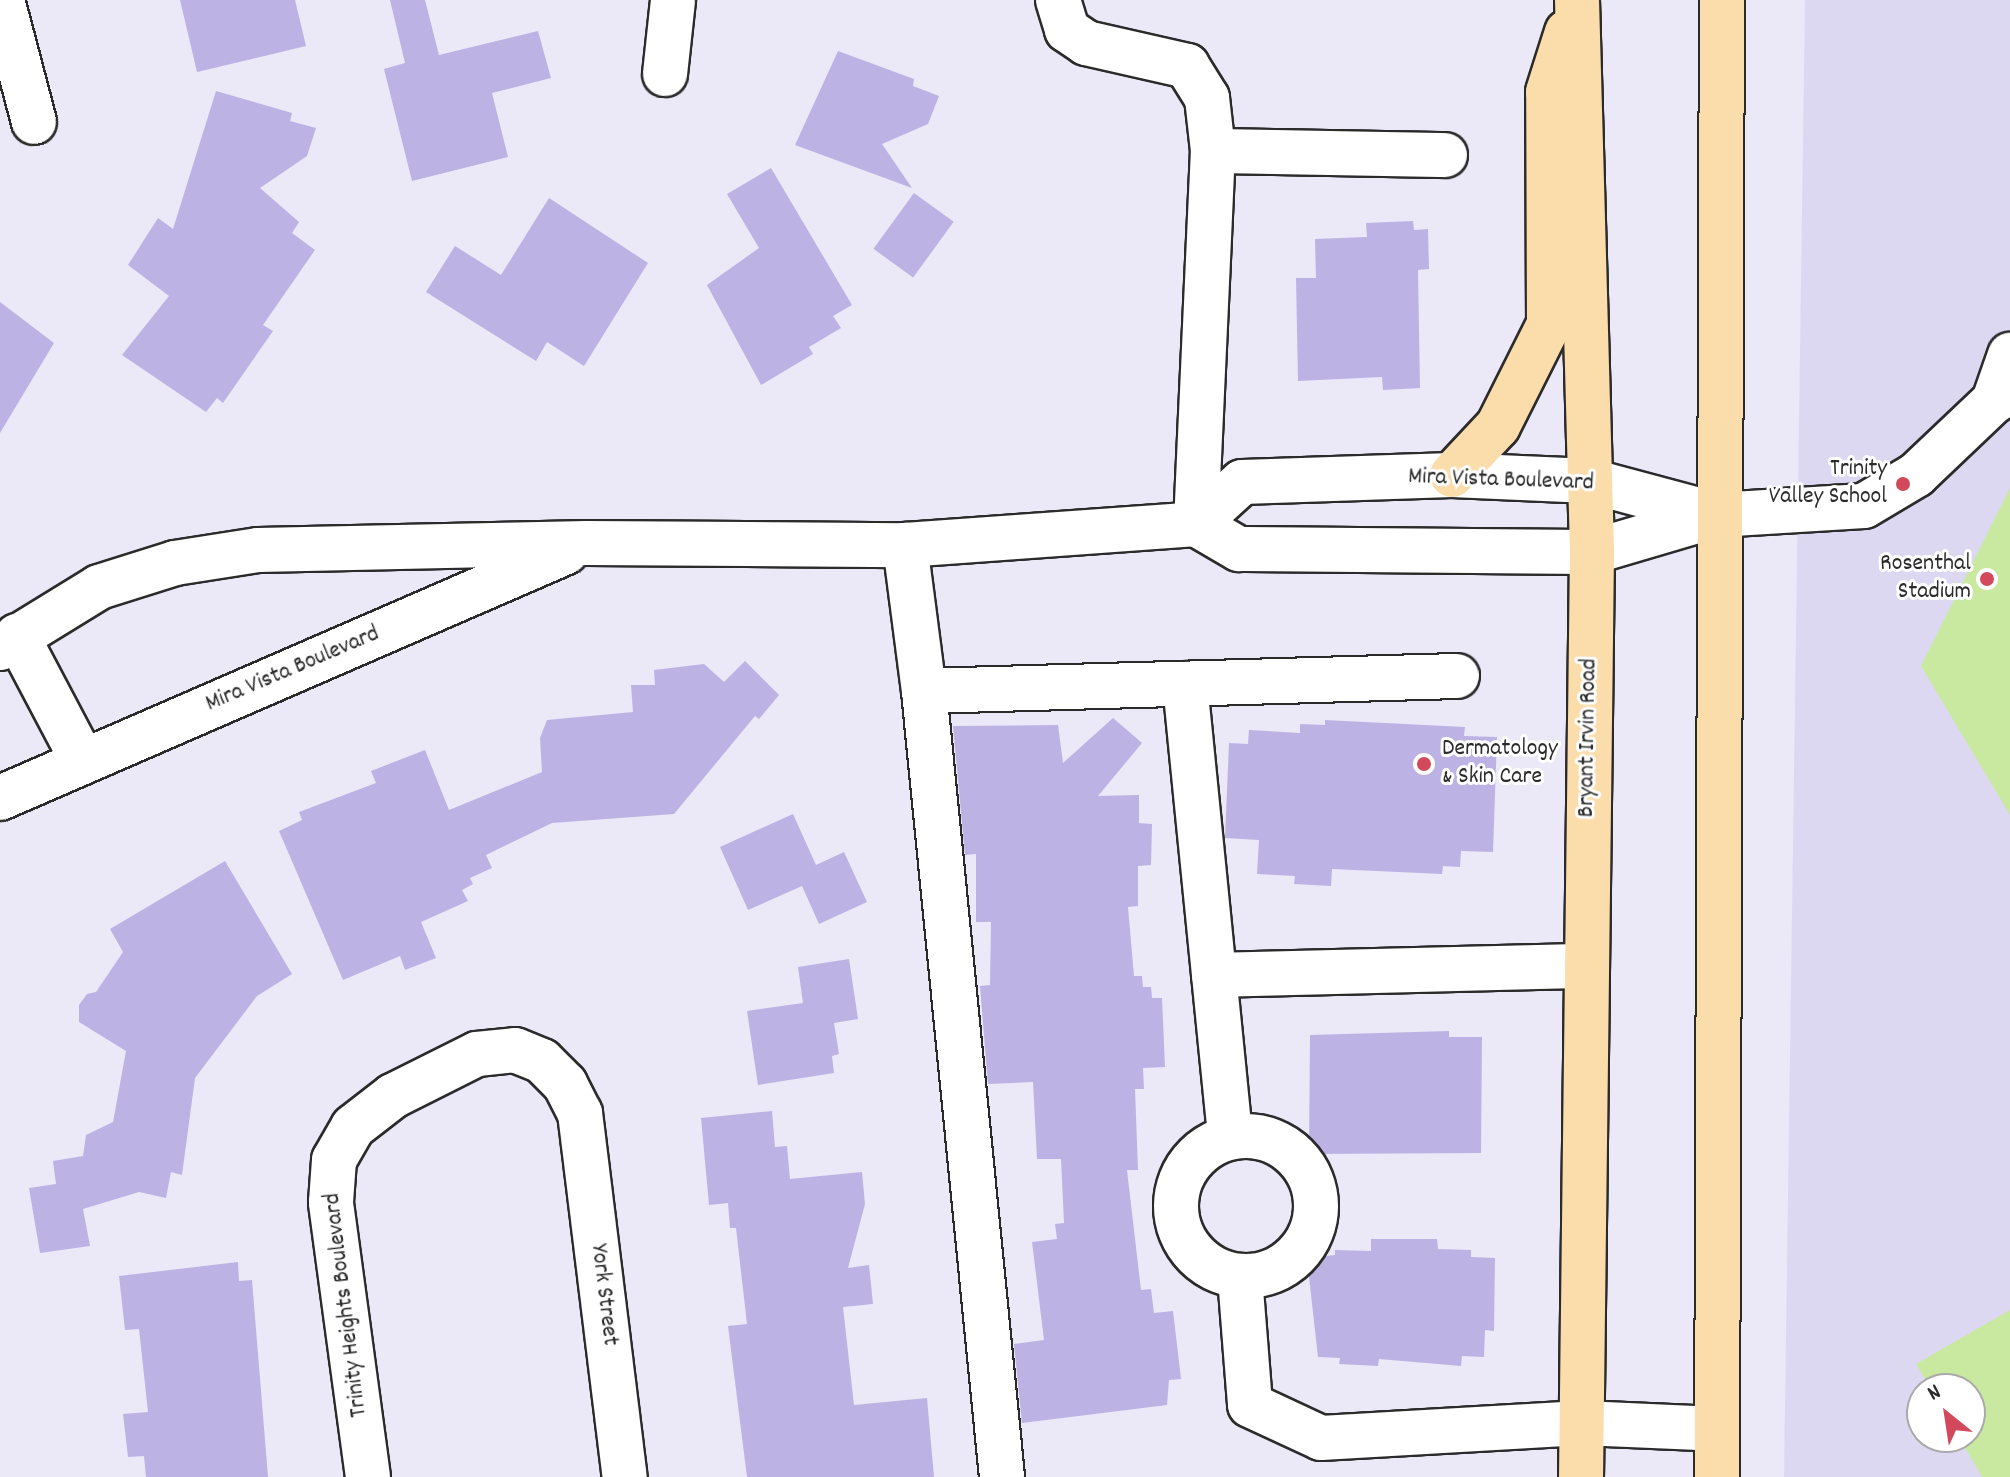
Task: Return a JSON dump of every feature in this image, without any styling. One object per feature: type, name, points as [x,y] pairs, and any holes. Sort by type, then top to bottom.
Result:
[{"type":"main road","points":[[1717,1477],[1717,515],[1722,0]]},
{"type":"main road","points":[[1452,475],[1498,426],[1549,324],[1548,92],[1577,2]]},
{"type":"main road","name":"Bryant Irvin Road","points":[[1577,2],[1592,552],[1581,1477]]},
{"type":"street","points":[[2,0],[34,122]]},
{"type":"street","points":[[665,74],[673,0]]},
{"type":"street","points":[[1058,0],[1067,30],[1086,43],[1187,66],[1207,98],[1213,151],[1196,524],[1239,549],[1592,552],[1717,515],[1864,506],[1916,475],[2002,396],[2010,355]]},
{"type":"street","points":[[1213,151],[1445,155]]},
{"type":"street","name":"Mira Vista Boulevard","points":[[9,642],[99,587],[217,556],[258,550],[587,543],[905,545],[1196,524],[1242,482],[1452,475],[1590,481],[1717,515]]},
{"type":"street","name":"Mira Vista Boulevard","points":[[0,798],[587,543]]},
{"type":"street","points":[[905,545],[924,691],[1002,1477]]},
{"type":"street","points":[[9,642],[83,761]]},
{"type":"street","points":[[924,691],[1457,676]]},
{"type":"street","points":[[1185,684],[1230,1136]]},
{"type":"street","points":[[1214,975],[1587,966]]},
{"type":"street","name":"Trinity Heights Boulevard","points":[[368,1477],[331,1202],[334,1160],[353,1127],[393,1096],[477,1054],[515,1050],[542,1061],[565,1084],[580,1113]]},
{"type":"street","name":"York Street","points":[[580,1113],[625,1477]]},
{"type":"street","points":[[1230,1136],[1280,1142],[1310,1174],[1318,1207],[1308,1240],[1270,1273],[1240,1277],[1213,1270],[1182,1239],[1174,1207],[1183,1172],[1198,1152],[1230,1136]]},
{"type":"street","points":[[1240,1277],[1250,1405],[1321,1438],[1582,1423],[1717,1429]]},
{"type":"shaded area","name":"Trinity Valley School","points":[[1805,0],[2010,0],[2010,1477],[1784,1477]]},
{"type":"green space","name":"Rosenthal Stadium","points":[[2010,488],[2010,815],[1921,666]]},
{"type":"green space","points":[[2010,1310],[2010,1477],[1982,1477],[1968,1453],[1986,1453],[1986,1373],[1921,1373],[1916,1364]]},
{"type":"building","points":[[180,0],[295,0],[306,46],[197,72]]},
{"type":"building","points":[[390,0],[425,0],[439,55],[538,31],[551,78],[492,93],[508,157],[412,181],[384,69],[405,63]]},
{"type":"building","points":[[838,51],[914,79],[913,86],[939,96],[928,124],[882,144],[912,188],[795,145]]},
{"type":"building","points":[[216,91],[292,113],[290,121],[316,128],[307,156],[260,188],[299,222],[292,233],[315,250],[263,325],[273,331],[223,403],[217,398],[206,412],[122,355],[169,296],[128,265],[158,218],[173,229]]},
{"type":"building","points":[[771,168],[852,305],[833,316],[841,328],[809,347],[813,354],[761,385],[707,285],[759,248],[727,194]]},
{"type":"building","points":[[914,193],[954,222],[913,278],[873,249]]},
{"type":"building","points":[[549,198],[648,263],[584,366],[547,342],[536,361],[426,292],[455,246],[501,275]]},
{"type":"building","points":[[1413,221],[1414,230],[1428,229],[1429,269],[1418,270],[1420,388],[1383,390],[1382,377],[1298,381],[1296,278],[1316,278],[1315,239],[1367,237],[1366,223]]},
{"type":"building","points":[[0,302],[54,343],[0,433]]},
{"type":"building","points":[[745,661],[779,695],[759,719],[755,716],[674,814],[552,823],[486,855],[492,868],[470,878],[473,884],[462,890],[468,901],[421,922],[436,958],[405,970],[400,956],[343,980],[279,831],[302,820],[299,812],[376,783],[371,771],[425,750],[449,810],[542,772],[540,738],[547,720],[633,712],[631,685],[655,685],[654,670],[704,664],[724,682]]},
{"type":"building","points":[[1113,718],[1142,743],[1098,796],[1139,795],[1139,823],[1152,824],[1151,865],[1138,866],[1138,906],[1128,907],[1134,976],[1142,976],[1143,987],[1151,987],[1152,998],[1162,998],[1165,1067],[1143,1068],[1144,1089],[1135,1089],[1138,1170],[1127,1170],[1141,1290],[1151,1289],[1154,1313],[1173,1311],[1181,1379],[1169,1380],[1167,1405],[1022,1423],[1014,1344],[1044,1340],[1032,1242],[1057,1239],[1055,1224],[1064,1223],[1061,1159],[1037,1159],[1033,1082],[988,1084],[980,986],[990,985],[991,922],[976,922],[976,854],[965,855],[953,726],[1058,725],[1063,763]]},
{"type":"building","points":[[1325,720],[1465,727],[1464,736],[1497,737],[1493,852],[1461,851],[1460,867],[1443,866],[1442,874],[1332,869],[1331,886],[1294,884],[1295,876],[1257,874],[1259,840],[1225,838],[1229,743],[1248,744],[1249,730],[1300,733],[1300,724],[1325,725]]},
{"type":"building","points":[[793,814],[816,865],[844,852],[867,902],[819,924],[802,886],[748,910],[720,847]]},
{"type":"building","points":[[225,861],[292,974],[257,996],[195,1078],[182,1175],[171,1172],[166,1198],[139,1192],[83,1209],[90,1246],[40,1253],[29,1188],[56,1184],[53,1161],[83,1156],[86,1135],[113,1122],[126,1051],[79,1022],[79,1005],[87,994],[96,992],[123,952],[110,929]]},
{"type":"building","points":[[849,959],[858,1019],[834,1023],[839,1054],[832,1056],[834,1073],[758,1085],[747,1011],[803,1003],[798,967]]},
{"type":"building","points":[[1449,1031],[1449,1037],[1482,1037],[1481,1153],[1309,1154],[1310,1035]]},
{"type":"building","points":[[772,1111],[775,1147],[787,1146],[790,1179],[862,1172],[865,1204],[848,1268],[869,1265],[873,1304],[843,1307],[854,1405],[927,1398],[934,1477],[747,1477],[728,1326],[747,1324],[736,1228],[730,1228],[728,1203],[709,1205],[701,1118]]},
{"type":"building","points":[[1371,1239],[1437,1239],[1438,1249],[1471,1250],[1471,1257],[1495,1258],[1494,1331],[1485,1330],[1484,1357],[1462,1356],[1461,1366],[1379,1359],[1378,1366],[1339,1364],[1340,1358],[1318,1357],[1308,1268],[1317,1257],[1335,1255],[1335,1250],[1371,1251]]},
{"type":"building","points":[[238,1262],[239,1281],[252,1280],[268,1477],[146,1477],[144,1456],[128,1457],[123,1414],[148,1412],[139,1329],[125,1330],[119,1276]]},
{"type":"place","name":"Trinity Valley School","points":[[1903,484]]},
{"type":"place","name":"Rosenthal Stadium","points":[[1987,579]]},
{"type":"place","name":"Dermatology & Skin Care","points":[[1424,764]]}]
